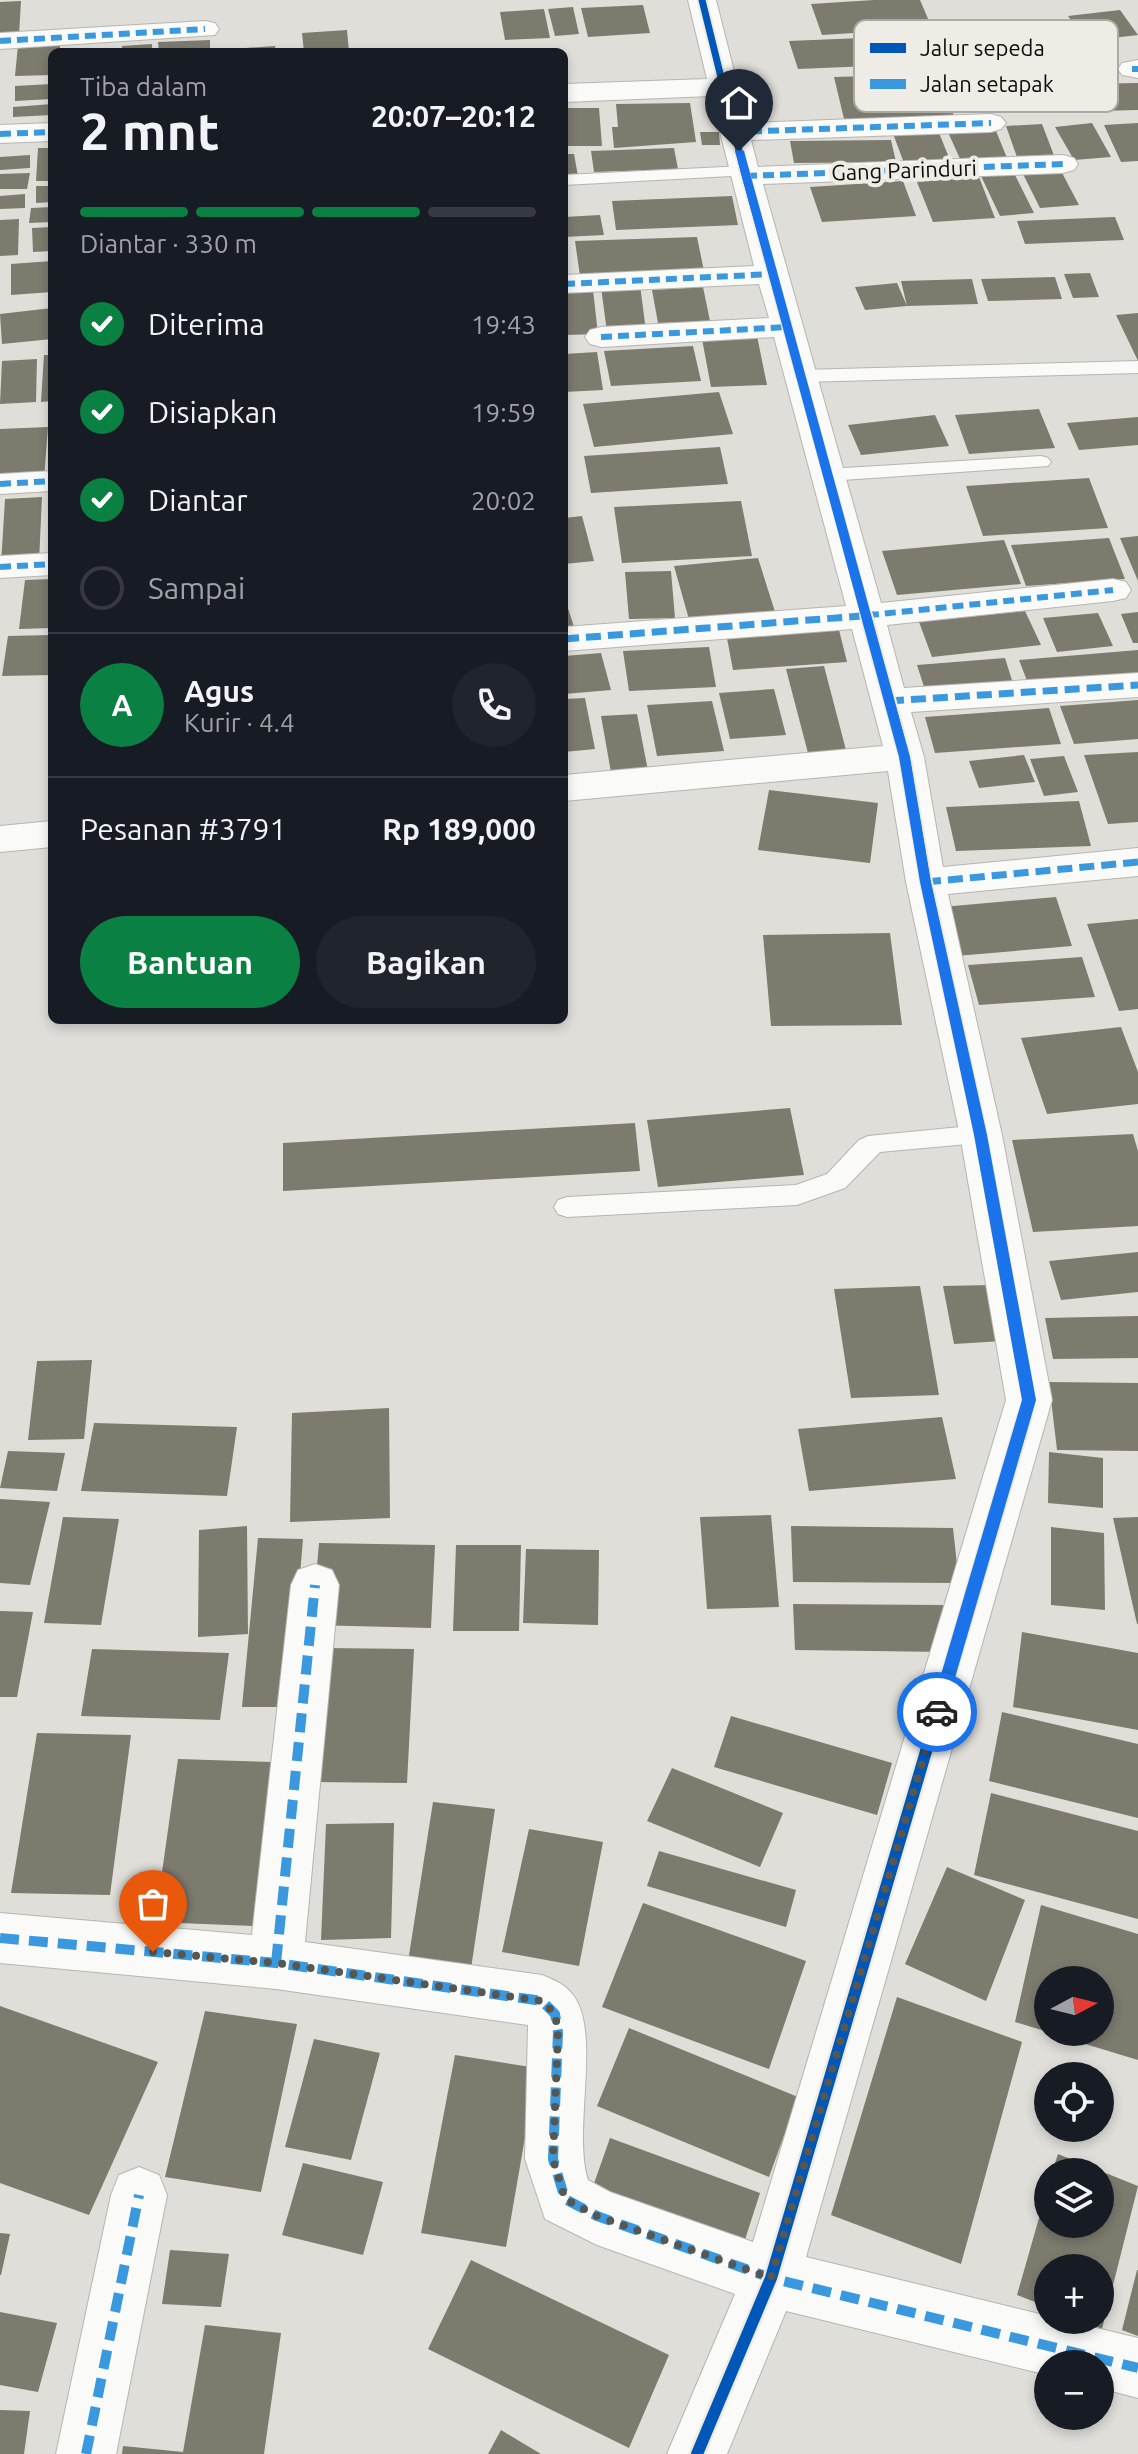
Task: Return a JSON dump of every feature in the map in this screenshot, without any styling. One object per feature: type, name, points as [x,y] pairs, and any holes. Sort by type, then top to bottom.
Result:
[{"type":"street","points":[[697,2454],[771,2278],[1029,1400],[981,1135],[926,882],[905,757],[745,174],[702,0]]},
{"type":"street","points":[[0,41],[205,29]]},
{"type":"street","points":[[568,93],[724,87]]},
{"type":"street","points":[[734,132],[991,123]]},
{"type":"street","points":[[0,134],[48,132]]},
{"type":"street","name":"Gang Parinduri","points":[[745,174],[1063,164]]},
{"type":"street","points":[[568,284],[774,274]]},
{"type":"street","points":[[601,337],[788,327]]},
{"type":"street","points":[[0,484],[48,481]]},
{"type":"street","points":[[0,567],[48,564]]},
{"type":"street","points":[[568,639],[867,616],[1113,590]]},
{"type":"street","points":[[889,701],[1138,685]]},
{"type":"street","points":[[568,788],[905,757]]},
{"type":"street","points":[[0,839],[48,834]]},
{"type":"street","points":[[926,882],[1138,862]]},
{"type":"street","points":[[276,1963],[315,1585]]},
{"type":"street","points":[[0,1938],[276,1963],[542,2001],[555,2014],[558,2032],[553,2159],[565,2199],[597,2216],[771,2278],[1138,2368]]},
{"type":"street","points":[[86,2454],[139,2195]]},
{"type":"lane","points":[[568,180],[745,174]]},
{"type":"lane","points":[[801,376],[1138,367]]},
{"type":"lane","points":[[828,475],[1041,462]]},
{"type":"lane","points":[[567,1207],[797,1195],[836,1181],[868,1147],[877,1143],[981,1135]]},
{"type":"building","points":[[920,0],[929,20],[854,20],[854,33],[822,35],[811,4]]},
{"type":"building","points":[[21,1],[19,35],[0,36],[0,2]]},
{"type":"building","points":[[643,5],[650,33],[588,37],[581,8]]},
{"type":"building","points":[[573,7],[579,34],[555,36],[548,9]]},
{"type":"building","points":[[544,9],[550,38],[505,40],[500,12]]},
{"type":"building","points":[[1120,10],[1138,35],[1118,37],[1118,20],[1071,20],[1068,16]]},
{"type":"building","points":[[347,30],[349,48],[304,48],[302,33]]},
{"type":"building","points":[[854,38],[854,67],[798,69],[789,41]]},
{"type":"building","points":[[210,40],[210,48],[159,48],[158,42]]},
{"type":"building","points":[[60,44],[60,48],[48,48],[48,75],[15,76],[18,45]]},
{"type":"building","points":[[152,44],[152,48],[122,48]]},
{"type":"building","points":[[854,76],[854,112],[953,112],[955,120],[845,123],[834,77]]},
{"type":"building","points":[[1118,83],[1138,83],[1138,110],[1118,110]]},
{"type":"building","points":[[48,84],[48,99],[15,101],[15,86]]},
{"type":"building","points":[[690,103],[696,142],[614,148],[612,127],[618,127],[616,104]]},
{"type":"building","points":[[48,104],[48,115],[13,117],[13,107]]},
{"type":"building","points":[[568,108],[599,108],[602,146],[568,146]]},
{"type":"building","points":[[1092,123],[1111,157],[1074,160],[1055,127]]},
{"type":"building","points":[[1138,123],[1138,161],[1121,162],[1104,125]]},
{"type":"building","points":[[1042,124],[1055,158],[1018,160],[1006,126]]},
{"type":"building","points":[[994,126],[1007,158],[961,161],[947,130]]},
{"type":"building","points":[[937,128],[950,160],[904,163],[892,131]]},
{"type":"building","points":[[700,132],[719,132],[720,145],[702,145]]},
{"type":"building","points":[[891,140],[896,162],[794,163],[790,141]]},
{"type":"building","points":[[38,148],[48,148],[48,181],[36,181]]},
{"type":"building","points":[[674,148],[678,169],[594,172],[591,151]]},
{"type":"building","points":[[568,154],[574,154],[578,176],[568,176]]},
{"type":"building","points":[[30,155],[30,168],[0,170],[0,157]]},
{"type":"building","points":[[1060,169],[1079,205],[1040,208],[1022,172]]},
{"type":"building","points":[[30,173],[27,189],[0,189],[0,174]]},
{"type":"building","points":[[1014,173],[1034,213],[1000,216],[981,176]]},
{"type":"building","points":[[979,177],[995,218],[933,222],[917,182]]},
{"type":"building","points":[[903,181],[916,216],[822,222],[810,187]]},
{"type":"building","points":[[36,186],[48,186],[48,202],[36,203]]},
{"type":"building","points":[[25,194],[25,208],[0,209],[0,196]]},
{"type":"building","points":[[732,196],[738,225],[616,230],[612,201]]},
{"type":"building","points":[[48,207],[48,222],[29,223],[31,208]]},
{"type":"building","points":[[600,215],[604,235],[568,237],[568,217]]},
{"type":"building","points":[[1115,217],[1124,240],[1025,244],[1017,221]]},
{"type":"building","points":[[19,219],[18,255],[0,256],[0,220]]},
{"type":"building","points":[[48,227],[48,251],[33,252],[32,228]]},
{"type":"building","points":[[697,237],[704,271],[580,276],[575,241]]},
{"type":"building","points":[[48,261],[48,292],[11,295],[11,264]]},
{"type":"building","points":[[1090,273],[1099,297],[1073,298],[1064,274]]},
{"type":"building","points":[[1055,277],[1062,299],[988,301],[981,279]]},
{"type":"building","points":[[972,279],[978,304],[907,306],[901,281]]},
{"type":"building","points":[[897,283],[907,306],[865,310],[855,287]]},
{"type":"building","points":[[640,285],[646,331],[607,332],[601,287]]},
{"type":"building","points":[[703,287],[710,321],[658,323],[652,290]]},
{"type":"building","points":[[593,290],[598,334],[568,335],[568,292]]},
{"type":"building","points":[[48,308],[48,339],[2,344],[0,314]]},
{"type":"building","points":[[1138,313],[1138,361],[1116,315]]},
{"type":"building","points":[[757,336],[767,385],[711,387],[702,339]]},
{"type":"building","points":[[693,346],[701,381],[611,386],[604,351]]},
{"type":"building","points":[[597,352],[603,390],[568,392],[568,354]]},
{"type":"building","points":[[44,355],[48,355],[48,401],[41,402]]},
{"type":"building","points":[[37,359],[36,402],[0,404],[2,361]]},
{"type":"building","points":[[719,392],[733,434],[594,447],[583,404]]},
{"type":"building","points":[[1039,409],[1055,448],[969,454],[955,415]]},
{"type":"building","points":[[935,415],[949,446],[861,455],[848,425]]},
{"type":"building","points":[[1138,417],[1138,445],[1079,450],[1067,423]]},
{"type":"building","points":[[48,427],[44,479],[0,481],[0,429]]},
{"type":"building","points":[[720,447],[728,484],[591,493],[584,456]]},
{"type":"building","points":[[1089,478],[1108,528],[983,536],[966,486]]},
{"type":"building","points":[[42,497],[39,562],[1,564],[5,499]]},
{"type":"building","points":[[741,501],[752,556],[622,563],[614,507]]},
{"type":"building","points":[[582,516],[594,561],[568,564],[568,518]]},
{"type":"building","points":[[1138,536],[1138,581],[1120,538]]},
{"type":"building","points":[[1109,538],[1125,579],[1026,586],[1011,545]]},
{"type":"building","points":[[1004,540],[1021,584],[897,595],[882,551]]},
{"type":"building","points":[[758,558],[776,615],[690,623],[674,566]]},
{"type":"building","points":[[671,571],[675,618],[629,619],[625,572]]},
{"type":"building","points":[[48,579],[48,628],[19,629],[25,580]]},
{"type":"building","points":[[568,608],[575,630],[568,631]]},
{"type":"building","points":[[1025,611],[1041,645],[932,657],[919,622]]},
{"type":"building","points":[[1138,612],[1138,643],[1133,643],[1121,614]]},
{"type":"building","points":[[1098,613],[1113,646],[1057,652],[1043,618]]},
{"type":"building","points":[[838,626],[847,662],[733,670],[726,633]]},
{"type":"building","points":[[48,635],[48,675],[2,676],[8,636]]},
{"type":"building","points":[[709,647],[716,687],[629,691],[623,651]]},
{"type":"building","points":[[1138,650],[1138,677],[1029,686],[1019,660]]},
{"type":"building","points":[[601,653],[611,690],[568,694],[568,656]]},
{"type":"building","points":[[1005,658],[1015,690],[927,696],[917,665]]},
{"type":"building","points":[[824,666],[847,754],[809,757],[786,669]]},
{"type":"building","points":[[774,689],[786,735],[730,739],[719,693]]},
{"type":"building","points":[[585,698],[595,749],[568,752],[568,699]]},
{"type":"building","points":[[1138,700],[1138,739],[1074,744],[1060,706]]},
{"type":"building","points":[[712,701],[724,751],[657,756],[647,705]]},
{"type":"building","points":[[1049,708],[1061,744],[935,753],[925,717]]},
{"type":"building","points":[[637,714],[649,776],[612,778],[601,716]]},
{"type":"building","points":[[1138,752],[1138,822],[1108,824],[1084,755]]},
{"type":"building","points":[[1024,755],[1035,782],[979,788],[969,761]]},
{"type":"building","points":[[1064,756],[1078,792],[1044,796],[1030,759]]},
{"type":"building","points":[[769,790],[878,803],[870,863],[758,850]]},
{"type":"building","points":[[1079,801],[1091,846],[956,851],[946,807]]},
{"type":"building","points":[[1056,897],[1072,946],[956,956],[942,907]]},
{"type":"building","points":[[1138,919],[1138,1009],[1119,1011],[1087,924]]},
{"type":"building","points":[[890,933],[902,1025],[771,1026],[763,935]]},
{"type":"building","points":[[1082,957],[1095,997],[979,1005],[968,965]]},
{"type":"building","points":[[1121,1027],[1138,1072],[1138,1104],[1047,1114],[1021,1038]]},
{"type":"building","points":[[790,1108],[804,1175],[658,1187],[647,1120]]},
{"type":"building","points":[[635,1123],[640,1171],[283,1191],[283,1143]]},
{"type":"building","points":[[1133,1134],[1138,1151],[1138,1226],[1033,1232],[1012,1140]]},
{"type":"building","points":[[1138,1252],[1138,1292],[1061,1300],[1049,1261]]},
{"type":"building","points":[[992,1285],[1003,1341],[954,1344],[943,1286]]},
{"type":"building","points":[[920,1286],[939,1395],[851,1398],[834,1289]]},
{"type":"building","points":[[1138,1316],[1138,1358],[1053,1359],[1045,1318]]},
{"type":"building","points":[[92,1360],[84,1439],[28,1440],[37,1361]]},
{"type":"building","points":[[1049,1382],[1138,1383],[1138,1451],[1057,1450]]},
{"type":"building","points":[[389,1408],[390,1518],[290,1522],[292,1413]]},
{"type":"building","points":[[942,1417],[956,1479],[809,1491],[798,1429]]},
{"type":"building","points":[[94,1423],[237,1427],[227,1496],[81,1491]]},
{"type":"building","points":[[8,1451],[65,1453],[57,1491],[0,1488]]},
{"type":"building","points":[[1049,1452],[1103,1458],[1103,1508],[1048,1503]]},
{"type":"building","points":[[0,1499],[50,1502],[30,1585],[0,1583]]},
{"type":"building","points":[[771,1515],[779,1607],[707,1609],[700,1517]]},
{"type":"building","points":[[63,1517],[119,1519],[101,1625],[44,1623]]},
{"type":"building","points":[[1138,1517],[1138,1624],[1137,1624],[1113,1518]]},
{"type":"building","points":[[247,1526],[248,1634],[198,1637],[199,1530]]},
{"type":"building","points":[[791,1526],[953,1528],[959,1583],[793,1582]]},
{"type":"building","points":[[1051,1527],[1104,1533],[1105,1610],[1051,1605]]},
{"type":"building","points":[[258,1538],[303,1539],[289,1707],[242,1707]]},
{"type":"building","points":[[319,1543],[435,1545],[431,1628],[312,1625]]},
{"type":"building","points":[[456,1545],[521,1545],[519,1631],[453,1631]]},
{"type":"building","points":[[526,1549],[599,1550],[598,1625],[523,1623]]},
{"type":"building","points":[[793,1604],[943,1605],[948,1652],[795,1650]]},
{"type":"building","points":[[0,1611],[33,1612],[17,1697],[0,1697]]},
{"type":"building","points":[[1022,1632],[1138,1653],[1138,1730],[1013,1707]]},
{"type":"building","points":[[324,1648],[414,1649],[407,1783],[314,1782]]},
{"type":"building","points":[[92,1649],[229,1653],[220,1720],[81,1716]]},
{"type":"building","points":[[1002,1712],[1138,1744],[1138,1818],[989,1781]]},
{"type":"building","points":[[731,1716],[892,1763],[877,1815],[714,1767]]},
{"type":"building","points":[[37,1733],[131,1735],[110,1895],[11,1893]]},
{"type":"building","points":[[178,1759],[273,1762],[253,1926],[155,1922]]},
{"type":"building","points":[[672,1768],[783,1813],[760,1867],[647,1821]]},
{"type":"building","points":[[991,1793],[1138,1831],[1138,1919],[974,1875]]},
{"type":"building","points":[[433,1802],[495,1809],[470,1975],[407,1968]]},
{"type":"building","points":[[394,1823],[391,1938],[321,1940],[326,1824]]},
{"type":"building","points":[[529,1829],[603,1842],[579,1966],[502,1952]]},
{"type":"building","points":[[659,1851],[796,1890],[786,1927],[647,1886]]},
{"type":"building","points":[[947,1867],[1025,1900],[986,2001],[905,1964]]},
{"type":"building","points":[[643,1903],[806,1961],[769,2069],[602,2007]]},
{"type":"building","points":[[1041,1905],[1138,1934],[1138,2060],[1092,2046],[1114,2046],[1114,1966],[1034,1966],[1034,2028],[1015,2022]]},
{"type":"building","points":[[897,1997],[1022,2042],[961,2264],[831,2215]]},
{"type":"building","points":[[0,2006],[158,2062],[89,2215],[0,2183]]},
{"type":"building","points":[[205,2011],[297,2024],[261,2192],[165,2177]]},
{"type":"building","points":[[629,2028],[798,2097],[769,2177],[597,2106]]},
{"type":"building","points":[[314,2039],[380,2053],[351,2160],[285,2147]]},
{"type":"building","points":[[455,2055],[537,2068],[506,2247],[421,2233]]},
{"type":"building","points":[[610,2138],[760,2193],[742,2249],[591,2192]]},
{"type":"building","points":[[303,2163],[383,2182],[363,2255],[282,2235]]},
{"type":"building","points":[[1114,2176],[1138,2186],[1114,2281],[1114,2254],[1034,2254],[1034,2302],[1017,2295],[1034,2236],[1034,2238],[1114,2238]]},
{"type":"building","points":[[0,2233],[10,2234],[1,2275],[0,2275]]},
{"type":"building","points":[[170,2250],[229,2254],[221,2307],[162,2304]]},
{"type":"building","points":[[471,2260],[669,2355],[629,2448],[428,2349]]},
{"type":"building","points":[[1138,2270],[1138,2336],[1122,2330]]},
{"type":"building","points":[[0,2312],[57,2323],[38,2392],[0,2385]]},
{"type":"building","points":[[205,2325],[281,2333],[264,2454],[122,2454],[123,2446],[183,2452]]},
{"type":"building","points":[[0,2410],[30,2411],[24,2454],[0,2454]]},
{"type":"building","points":[[501,2430],[541,2454],[488,2454]]},
{"type":"marked path","points":[[0,41],[205,29]]},
{"type":"marked path","points":[[1132,69],[1138,69]]},
{"type":"marked path","points":[[734,132],[991,123]]},
{"type":"marked path","points":[[0,134],[48,132]]},
{"type":"marked path","points":[[746,176],[1063,164]]},
{"type":"marked path","points":[[568,284],[774,274]]},
{"type":"marked path","points":[[601,337],[788,327]]},
{"type":"marked path","points":[[0,484],[48,481]]},
{"type":"marked path","points":[[0,567],[48,564]]},
{"type":"marked path","points":[[568,639],[867,616],[1113,590]]},
{"type":"marked path","points":[[889,701],[1138,685]]},
{"type":"marked path","points":[[926,882],[1138,862]]},
{"type":"marked path","points":[[276,1963],[315,1585]]},
{"type":"marked path","points":[[0,1938],[276,1963],[542,2001],[555,2014],[558,2032],[553,2159],[565,2199],[597,2216],[771,2278],[1138,2368]]},
{"type":"marked path","points":[[86,2454],[139,2195]]},
{"type":"cycle path","points":[[697,2454],[771,2278],[1029,1400],[981,1135],[926,882],[905,757],[744,171],[702,0]]},
{"type":"way so far","points":[[153,1952],[276,1963],[542,2001],[555,2014],[558,2032],[553,2159],[565,2199],[597,2216],[771,2278],[937,1712]]},
{"type":"route","points":[[739,151],[905,757],[926,882],[981,1135],[1029,1400],[937,1712]]}]
